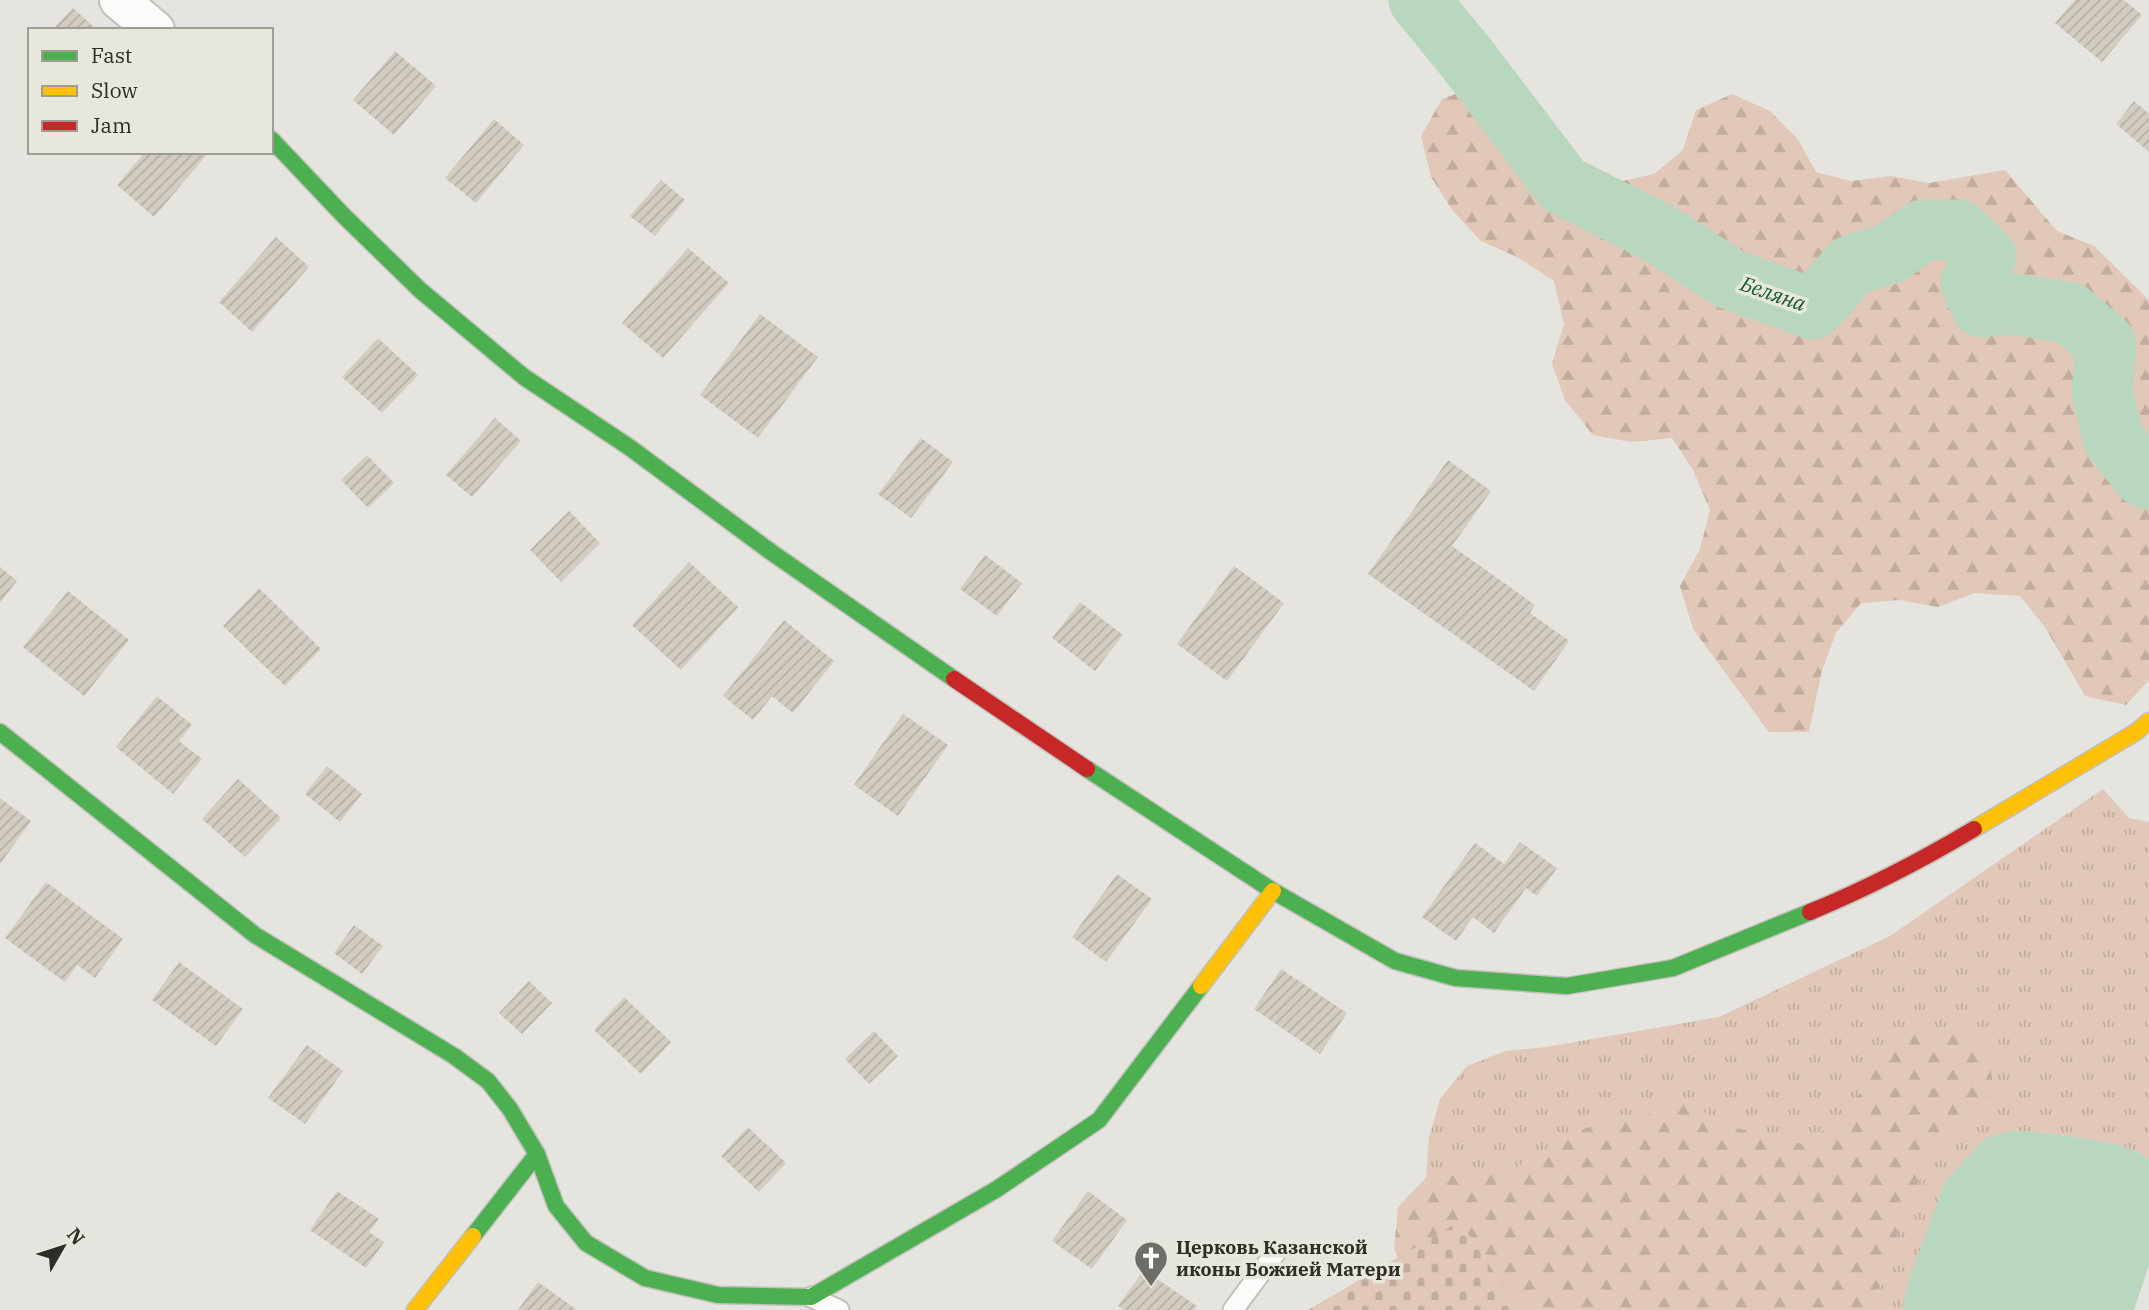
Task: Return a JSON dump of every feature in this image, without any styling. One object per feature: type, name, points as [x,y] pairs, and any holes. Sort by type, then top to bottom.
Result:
[{"type":"street","points":[[119,0],[153,28]]},
{"type":"street","points":[[273,141],[420,290],[524,377],[629,447],[771,552],[1034,735],[1273,891],[1395,961],[1456,978],[1567,986],[1673,968],[1834,902],[1951,843],[2136,732],[2149,721]]},
{"type":"street","points":[[0,732],[255,935],[454,1056],[488,1082],[510,1109],[537,1154],[556,1206],[586,1243],[645,1278],[718,1295],[811,1297],[997,1189],[1099,1120],[1273,891]]},
{"type":"street","points":[[415,1310],[537,1154]]},
{"type":"lane","points":[[1233,1310],[1276,1252]]},
{"type":"lane","points":[[811,1297],[839,1310]]},
{"type":"green space","points":[[1478,86],[1514,103],[1544,140],[1578,166],[1614,183],[1654,174],[1683,150],[1696,110],[1732,94],[1770,111],[1797,138],[1816,172],[1851,181],[1891,176],[1929,183],[2005,170],[2057,231],[2094,246],[2149,300],[2149,680],[2126,705],[2085,696],[2045,627],[2020,596],[1975,593],[1938,607],[1899,600],[1861,603],[1836,633],[1822,670],[1809,732],[1769,732],[1693,629],[1680,586],[1700,549],[1710,510],[1693,470],[1672,438],[1631,442],[1593,435],[1565,400],[1552,364],[1564,324],[1554,281],[1519,258],[1481,241],[1453,211],[1431,177],[1421,136],[1442,99]]},
{"type":"green space","points":[[2103,789],[2129,818],[2149,822],[2149,1161],[2140,1153],[2106,1142],[2012,1130],[1910,1276],[1902,1310],[1874,1310],[1886,1263],[1935,1141],[1968,1118],[1958,1026],[1916,1029],[1884,1055],[1863,1090],[1834,1123],[1802,1144],[1721,1124],[1688,1100],[1651,1114],[1612,1119],[1572,1133],[1506,1174],[1426,1178],[1429,1138],[1440,1099],[1467,1066],[1506,1051],[1546,1047],[1719,1017],[1890,936]]},
{"type":"green space","points":[[1958,1026],[1989,1050],[1993,1089],[1968,1118],[1935,1141],[1886,1263],[1874,1310],[1430,1310],[1410,1285],[1394,1249],[1398,1207],[1426,1178],[1506,1174],[1572,1133],[1612,1119],[1651,1114],[1688,1100],[1721,1124],[1802,1144],[1834,1123],[1863,1090],[1884,1055],[1916,1029]]},
{"type":"green space","points":[[1459,1222],[1519,1310],[1308,1310]]},
{"type":"shaded area","points":[[2012,1130],[2107,1142],[2140,1153],[2149,1161],[2149,1265],[2134,1310],[1902,1310],[1910,1276],[1945,1182],[1984,1139]]},
{"type":"building","points":[[2075,0],[2124,0],[2142,15],[2102,62],[2055,23]]},
{"type":"building","points":[[73,8],[95,28],[54,28]]},
{"type":"building","points":[[395,51],[436,86],[394,135],[353,100]]},
{"type":"building","points":[[2134,101],[2149,114],[2149,152],[2116,124]]},
{"type":"building","points":[[494,119],[524,145],[476,203],[445,178]]},
{"type":"building","points":[[143,154],[207,154],[154,217],[117,185]]},
{"type":"building","points":[[661,180],[685,200],[655,236],[630,216]]},
{"type":"building","points":[[276,237],[309,267],[252,332],[219,302]]},
{"type":"building","points":[[688,248],[729,283],[663,358],[622,323]]},
{"type":"building","points":[[760,314],[818,357],[758,438],[700,395]]},
{"type":"building","points":[[378,338],[418,375],[382,413],[342,377]]},
{"type":"building","points":[[495,418],[521,441],[472,497],[446,475]]},
{"type":"building","points":[[921,438],[953,462],[911,518],[878,494]]},
{"type":"building","points":[[367,455],[394,483],[368,508],[341,480]]},
{"type":"building","points":[[1448,460],[1491,491],[1452,546],[1535,605],[1530,613],[1569,641],[1534,691],[1368,574]]},
{"type":"building","points":[[569,511],[600,543],[561,582],[530,550]]},
{"type":"building","points":[[985,555],[1022,583],[997,616],[960,589]]},
{"type":"building","points":[[689,562],[738,607],[681,670],[632,625]]},
{"type":"building","points":[[1234,566],[1284,603],[1227,681],[1177,644]]},
{"type":"building","points":[[0,567],[17,581],[0,603]]},
{"type":"building","points":[[259,588],[321,649],[285,686],[223,626]]},
{"type":"building","points":[[68,591],[129,640],[84,696],[23,647]]},
{"type":"building","points":[[1080,602],[1123,635],[1095,671],[1052,638]]},
{"type":"building","points":[[784,620],[834,661],[793,713],[772,696],[753,720],[723,696]]},
{"type":"building","points":[[157,696],[192,725],[179,741],[202,759],[173,794],[116,747]]},
{"type":"building","points":[[903,714],[948,745],[898,816],[854,785]]},
{"type":"building","points":[[327,766],[362,794],[340,822],[305,794]]},
{"type":"building","points":[[238,779],[281,818],[245,857],[202,819]]},
{"type":"building","points":[[0,798],[31,821],[0,864]]},
{"type":"building","points":[[1520,842],[1557,868],[1537,896],[1526,888],[1494,933],[1473,917],[1456,941],[1422,917],[1475,843],[1504,864]]},
{"type":"building","points":[[1117,874],[1152,899],[1106,962],[1072,937]]},
{"type":"building","points":[[46,882],[123,939],[95,978],[77,965],[65,982],[5,938]]},
{"type":"building","points":[[354,925],[383,946],[362,974],[334,953]]},
{"type":"building","points":[[179,962],[243,1009],[216,1046],[152,1000]]},
{"type":"building","points":[[1281,969],[1347,1013],[1320,1054],[1254,1009]]},
{"type":"building","points":[[529,981],[552,1003],[522,1034],[499,1013]]},
{"type":"building","points":[[624,997],[671,1042],[641,1074],[594,1030]]},
{"type":"building","points":[[874,1031],[898,1056],[869,1084],[845,1059]]},
{"type":"building","points":[[307,1045],[343,1071],[305,1124],[268,1098]]},
{"type":"building","points":[[748,1127],[786,1163],[759,1192],[721,1156]]},
{"type":"building","points":[[337,1191],[379,1219],[369,1232],[384,1242],[366,1268],[310,1230]]},
{"type":"building","points":[[1088,1191],[1127,1220],[1092,1269],[1052,1241]]},
{"type":"building","name":"Церковь Казанской иконы Божией Матери","points":[[1144,1270],[1197,1306],[1194,1310],[1124,1310],[1118,1306]]},
{"type":"building","points":[[538,1282],[577,1310],[518,1310]]},
{"type":"waterway","name":"Беляна","points":[[1419,0],[1563,185],[1660,234],[1730,279],[1813,309],[1852,265],[1889,254],[1923,230],[1958,230],[1986,256],[1971,283],[1982,307],[2012,304],[2070,313],[2106,344],[2102,393],[2114,440],[2143,476],[2149,479]]},
{"type":"traffic: fast","points":[[273,141],[420,290],[524,377],[629,447],[771,552],[954,679]]},
{"type":"traffic: fast","points":[[0,732],[255,935],[454,1056],[488,1081],[510,1109],[537,1154],[473,1236]]},
{"type":"traffic: fast","points":[[1087,769],[1273,891],[1395,961],[1456,978],[1567,986],[1673,968],[1810,912]]},
{"type":"traffic: fast","points":[[537,1154],[556,1206],[586,1243],[645,1278],[718,1295],[811,1297],[997,1189],[1099,1120],[1201,986]]},
{"type":"traffic: slow","points":[[1974,829],[2136,732],[2149,721]]},
{"type":"traffic: slow","points":[[1201,986],[1273,891]]},
{"type":"traffic: slow","points":[[415,1310],[473,1236]]},
{"type":"traffic: jam","points":[[954,679],[1087,769]]},
{"type":"traffic: jam","points":[[1810,912],[1894,874],[1974,829]]},
{"type":"place","name":"Церковь Казанской иконы Божией Матери","points":[[1151,1288]]}]
